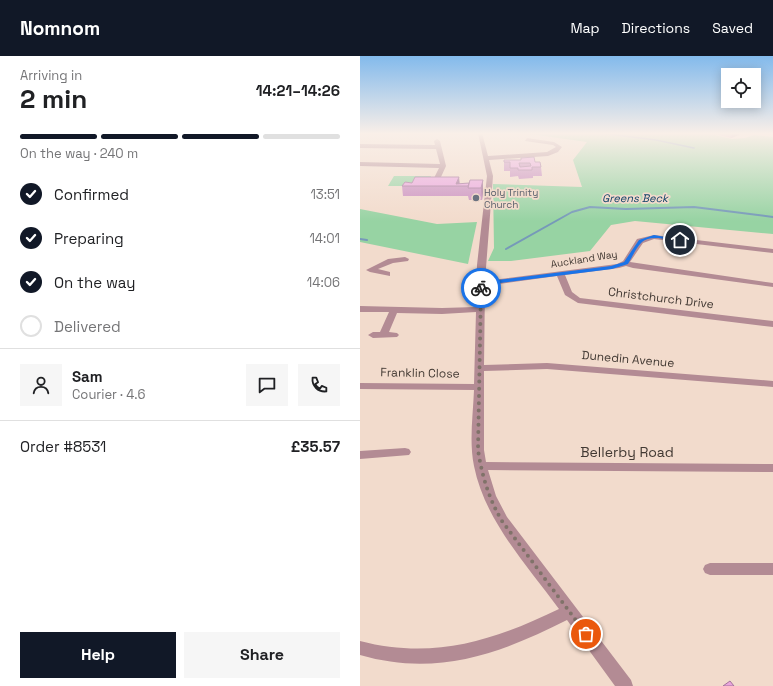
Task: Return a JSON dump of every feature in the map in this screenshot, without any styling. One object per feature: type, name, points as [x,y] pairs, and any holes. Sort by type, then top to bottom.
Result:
[{"type":"street","points":[[442,162],[443,166],[437,178],[452,180],[454,183]]},
{"type":"street","points":[[488,162],[490,186],[481,265],[478,450],[480,466],[491,502],[502,521],[625,686]]},
{"type":"street","points":[[360,164],[443,166]]},
{"type":"street","name":"Auckland Way","points":[[481,284],[612,268],[626,263],[640,241],[654,237],[773,251]]},
{"type":"street","points":[[385,255],[391,261]]},
{"type":"street","points":[[360,274],[391,261],[405,259]]},
{"type":"street","points":[[626,263],[633,266],[773,285]]},
{"type":"street","points":[[370,270],[387,274]]},
{"type":"street","name":"Christchurch Drive","points":[[560,274],[568,293],[578,300],[773,324]]},
{"type":"street","points":[[360,309],[442,311],[481,309]]},
{"type":"street","points":[[383,335],[394,310]]},
{"type":"street","points":[[372,335],[394,335]]},
{"type":"street","name":"Dunedin Avenue","points":[[480,368],[547,366],[773,384]]},
{"type":"street","name":"Franklin Close","points":[[360,386],[480,387]]},
{"type":"street","points":[[360,455],[405,452]]},
{"type":"street","name":"Bellerby Road","points":[[480,466],[773,468]]},
{"type":"street","points":[[710,569],[773,569]]},
{"type":"street","points":[[360,648],[400,656],[428,658],[452,656],[501,643],[536,628],[569,611]]},
{"type":"green space","points":[[574,162],[773,162],[773,234],[635,221],[611,225],[590,251],[511,261],[488,261],[494,248],[493,184],[582,187]]},
{"type":"green space","points":[[394,176],[431,176],[427,186],[388,186]]},
{"type":"green space","points":[[360,209],[437,224],[477,222],[468,264],[360,242]]},
{"type":"building","points":[[510,162],[540,162],[541,167],[532,167],[532,170],[518,170],[518,168],[510,168]],"holes":[[[519,163],[530,163],[531,166],[520,167]]]},
{"type":"building","points":[[415,177],[459,177],[456,184],[469,183],[468,186],[402,186],[405,182],[412,183]]},
{"type":"building","points":[[470,180],[483,180],[481,188],[468,188]]},
{"type":"building","points":[[730,681],[734,686],[723,686]]},
{"type":"waterway","name":"Greens Beck","points":[[506,249],[572,212],[590,207],[626,209],[694,207],[773,217]]},
{"type":"waterway","name":"Greens Beck","points":[[360,239],[367,240]]},
{"type":"way so far","points":[[481,288],[478,450],[480,466],[491,502],[502,521],[586,634]]},
{"type":"place","name":"Holy Trinity Church","points":[[476,198]]},
{"type":"route","points":[[481,288],[481,284],[612,268],[626,263],[640,241],[645,238],[654,237],[680,240]]}]
